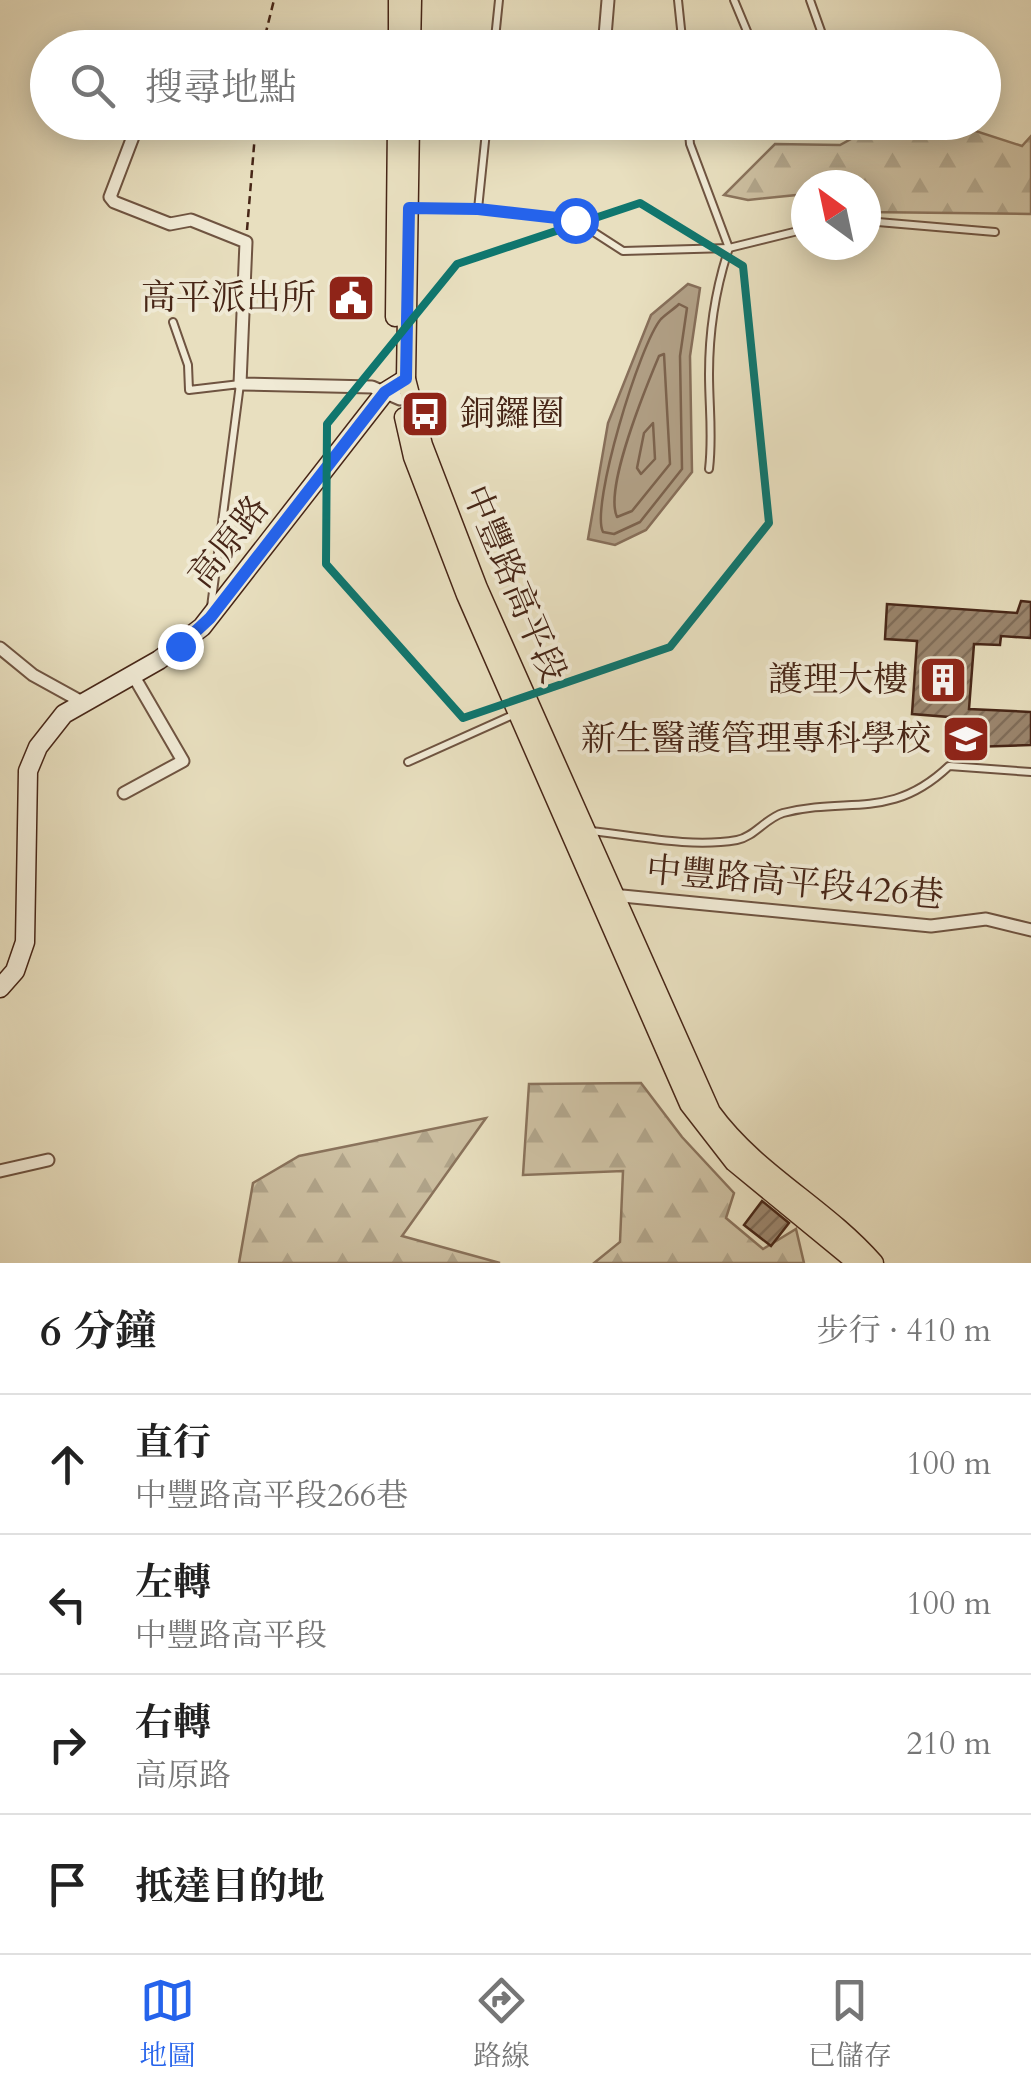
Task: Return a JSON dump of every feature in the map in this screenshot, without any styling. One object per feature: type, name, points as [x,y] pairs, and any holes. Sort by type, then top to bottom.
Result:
[{"type":"main road","points":[[398,0],[398,30]]},
{"type":"main road","points":[[411,30],[412,0]]},
{"type":"main road","name":"中豐路高平段","points":[[399,140],[402,209]]},
{"type":"main road","name":"中豐路高平段","points":[[408,140],[402,209],[397,388],[413,456],[648,995],[711,1112],[752,1161],[830,1220],[874,1263]]},
{"type":"main road","name":"中豐路高平段","points":[[577,834],[612,894],[689,1104],[734,1162],[857,1263]]},
{"type":"street","points":[[606,30],[608,0]]},
{"type":"street","points":[[132,140],[110,197],[114,202],[170,224],[191,220],[246,242],[240,384],[397,388]]},
{"type":"street","name":"高原路","points":[[0,988],[15,971],[25,942],[28,770],[54,724],[82,702],[180,646],[210,618],[397,388]]},
{"type":"street","points":[[0,648],[34,675],[82,702]]},
{"type":"street","points":[[124,793],[183,762],[133,674]]},
{"type":"street","name":"中豐路高平段426巷","points":[[612,894],[932,926],[986,919],[1031,930]]},
{"type":"street","points":[[0,1170],[48,1160]]},
{"type":"lane","points":[[496,30],[499,0]]},
{"type":"lane","points":[[678,0],[682,30]]},
{"type":"lane","points":[[734,0],[746,30]]},
{"type":"lane","points":[[810,0],[820,30]]},
{"type":"lane","points":[[478,209],[484,140]]},
{"type":"lane","points":[[690,140],[729,248],[719,278],[709,372],[714,428],[709,469]]},
{"type":"lane","points":[[402,209],[478,209],[575,220],[623,251],[729,248],[791,234]]},
{"type":"lane","points":[[881,222],[995,232]]},
{"type":"lane","points":[[173,322],[188,364],[190,390],[240,384],[210,618]]},
{"type":"lane","points":[[408,762],[524,711]]},
{"type":"lane","points":[[577,834],[699,842],[741,839],[781,814],[885,804],[930,784],[949,766],[1031,772]]},
{"type":"path","points":[[266,30],[274,0]]},
{"type":"path","points":[[246,242],[254,140]]},
{"type":"highlighted area","points":[[640,203],[743,266],[769,523],[670,647],[463,718],[326,564],[327,424],[457,264]]},
{"type":"green space","points":[[1031,136],[1031,214],[881,212],[881,170],[791,170],[791,196],[748,200],[724,195],[775,144],[1001,139],[1022,146]]},
{"type":"green space","points":[[641,1083],[682,1137],[734,1193],[726,1218],[763,1249],[796,1229],[804,1263],[594,1263],[620,1242],[623,1171],[523,1175],[529,1084]]},
{"type":"green space","points":[[486,1118],[402,1236],[500,1263],[239,1263],[253,1183],[299,1156]]},
{"type":"water","points":[[688,284],[700,288],[690,356],[692,472],[646,530],[615,545],[588,539],[608,423],[651,315]]},
{"type":"building","name":"護理大樓","points":[[1021,601],[1031,602],[1031,638],[1001,636],[1000,645],[974,644],[969,709],[1031,712],[1031,745],[972,747],[974,719],[912,714],[917,641],[885,639],[887,604],[1017,613]]},
{"type":"building","points":[[762,1201],[789,1223],[771,1246],[744,1225]]},
{"type":"place","name":"高平派出所","points":[[351,298]]},
{"type":"place","name":"銅鑼圈","points":[[425,414]]},
{"type":"place","name":"護理大樓","points":[[943,680]]},
{"type":"place","name":"新生醫護管理專科學校","points":[[966,739]]},
{"type":"route","points":[[180,646],[210,618],[277,535],[385,392],[406,379],[409,208],[478,209],[575,220]]}]
